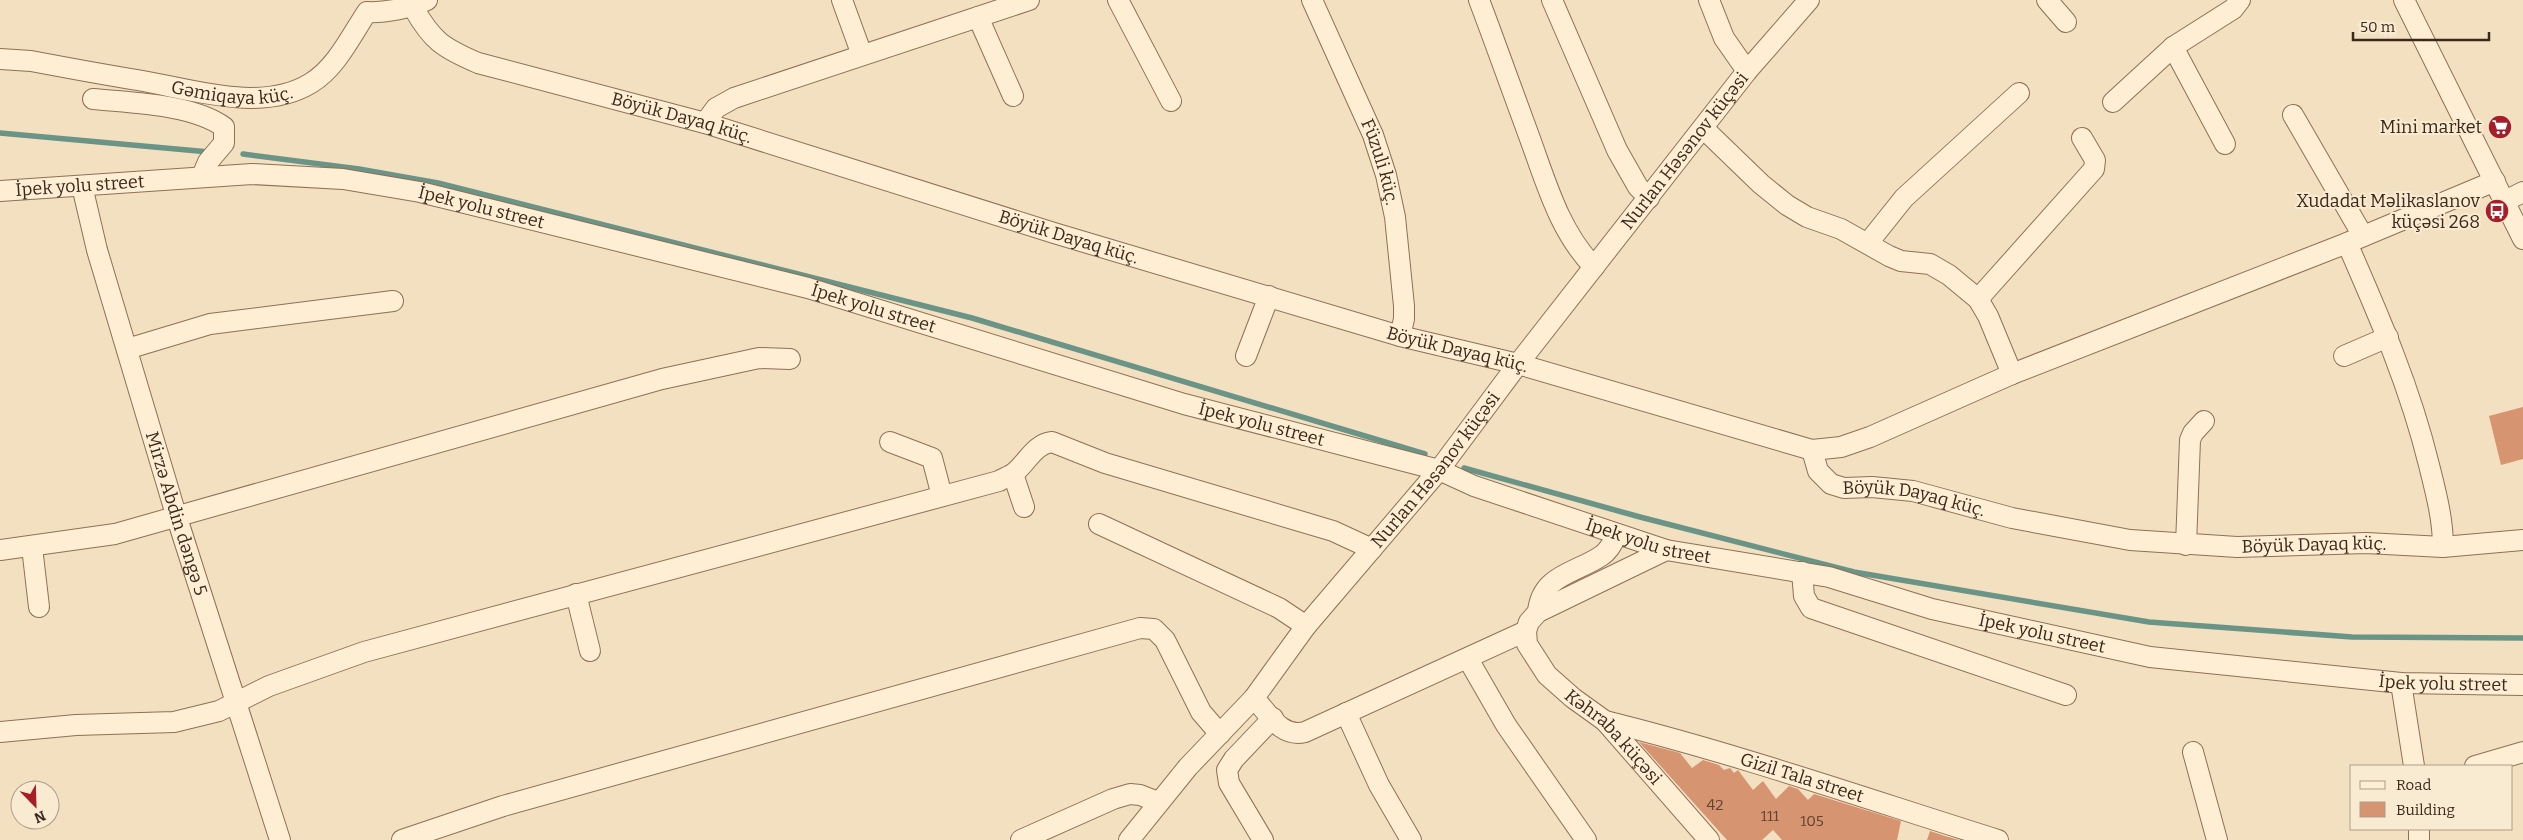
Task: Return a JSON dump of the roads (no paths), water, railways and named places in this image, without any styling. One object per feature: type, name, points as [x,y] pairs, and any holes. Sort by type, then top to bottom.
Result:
[{"type":"street","points":[[842,0],[862,55]]},
{"type":"street","points":[[705,123],[716,108],[734,98],[1029,0]]},
{"type":"street","points":[[1118,0],[1171,101]]},
{"type":"street","name":"Füzuli küç.","points":[[1312,0],[1373,135],[1386,176],[1395,217],[1404,306],[1404,319],[1400,336]]},
{"type":"street","points":[[1479,0],[1548,187],[1568,235],[1579,252],[1594,267]]},
{"type":"street","points":[[1552,0],[1617,150],[1638,187],[1649,198]]},
{"type":"street","points":[[1709,0],[1724,38],[1747,71]]},
{"type":"street","name":"Nurlan Həsənov küçəsi","points":[[1129,840],[1158,802],[1254,698],[1306,626],[1439,470],[1518,364],[1747,71],[1809,0]]},
{"type":"street","points":[[2047,0],[2066,22]]},
{"type":"street","points":[[2113,102],[2173,48],[2233,9],[2240,0]]},
{"type":"street","points":[[2404,0],[2523,239]]},
{"type":"street","name":"Böyük Dayaq küç.","points":[[420,4],[425,28],[437,41],[449,50],[478,64],[705,123],[1054,233],[1400,336],[1518,364],[1812,450],[1815,464],[1824,479],[1844,488],[1872,487],[1914,491],[2032,521],[2130,540],[2186,545],[2238,547],[2366,543],[2443,547],[2523,540]]},
{"type":"street","name":"Gəmiqaya küç.","points":[[0,60],[31,61],[222,95],[262,97],[298,90],[323,74],[346,45],[370,6],[420,4]]},
{"type":"street","points":[[978,17],[1013,96]]},
{"type":"street","points":[[2173,48],[2225,144]]},
{"type":"street","points":[[1868,243],[1904,198],[2019,93]]},
{"type":"street","points":[[93,99],[166,107],[216,121],[224,127],[224,144],[208,162],[202,176]]},
{"type":"street","points":[[2293,115],[2355,240],[2417,418],[2441,512],[2443,547]]},
{"type":"street","points":[[1703,128],[1761,184],[1787,205],[1808,217],[1841,230],[1901,260],[1930,264],[1950,275],[1978,299],[1988,316],[2012,374]]},
{"type":"street","points":[[1978,299],[2094,169],[2095,160],[2082,138]]},
{"type":"street","name":"İpek yolu street","points":[[0,190],[252,174],[343,179],[420,192],[530,217],[808,288],[1184,404],[1439,470],[1474,486],[1666,550],[1828,577],[1932,609],[2150,657],[2400,683],[2523,686]]},
{"type":"street","points":[[1812,450],[1841,447],[1870,437],[2012,374],[2355,240],[2495,181]]},
{"type":"street","name":"Mirzə Abdin dəngə 5","points":[[82,186],[97,250],[177,518],[280,840]]},
{"type":"street","points":[[2505,201],[2523,192]]},
{"type":"street","points":[[1246,356],[1269,296]]},
{"type":"street","points":[[127,349],[210,324],[393,301]]},
{"type":"street","points":[[2344,356],[2388,337]]},
{"type":"street","points":[[0,550],[115,534],[177,518],[662,379],[759,358],[790,359]]},
{"type":"street","points":[[2186,545],[2190,440],[2193,432],[2204,421]]},
{"type":"street","points":[[890,442],[932,458],[942,496]]},
{"type":"street","points":[[0,732],[76,725],[174,722],[219,711],[269,686],[364,652],[942,496],[978,488],[1013,474],[1038,447],[1052,442],[1105,463],[1333,531],[1372,549]]},
{"type":"street","points":[[1013,474],[1024,507]]},
{"type":"street","points":[[1099,524],[1279,608],[1306,626]]},
{"type":"street","points":[[1538,612],[1542,596],[1550,584],[1562,574],[1600,557],[1608,550],[1617,535]]},
{"type":"street","points":[[32,546],[39,607]]},
{"type":"street","points":[[1254,698],[1285,732],[1294,734],[1468,659],[1526,631],[1529,622],[1538,612],[1666,550]]},
{"type":"street","points":[[1802,572],[1804,596],[1812,608],[2066,695]]},
{"type":"street","points":[[576,594],[590,651]]},
{"type":"street","points":[[402,840],[503,806],[1140,628],[1154,629],[1165,640],[1202,712],[1220,734]]},
{"type":"street","name":"Kəhraba küçəsi","points":[[1526,631],[1528,644],[1547,675],[1573,698],[1605,721],[1709,840]]},
{"type":"street","points":[[1468,659],[1506,725],[1586,840]]},
{"type":"street","points":[[2400,683],[2414,765]]},
{"type":"street","points":[[1346,713],[1379,785],[1411,840]]},
{"type":"street","points":[[1263,840],[1229,783],[1227,770],[1234,759],[1273,718]]},
{"type":"street","name":"Gizil Tala street","points":[[1605,721],[1665,736],[1826,784],[1998,840]]},
{"type":"street","points":[[2193,752],[2216,840]]},
{"type":"street","points":[[2478,765],[2523,752]]},
{"type":"street","points":[[1020,840],[1113,799],[1130,794],[1140,795],[1158,802]]},
{"type":"waterway","points":[[0,133],[209,152]]},
{"type":"waterway","points":[[243,154],[359,169],[438,183],[972,318],[1425,454]]},
{"type":"waterway","points":[[1464,468],[1640,517],[1854,572],[2149,622],[2352,637],[2523,638]]},
{"type":"place","name":"Mini market","points":[[2500,127]]},
{"type":"place","name":"Xudadat Məlikaslanov küçəsi 268","points":[[2497,211]]}]
